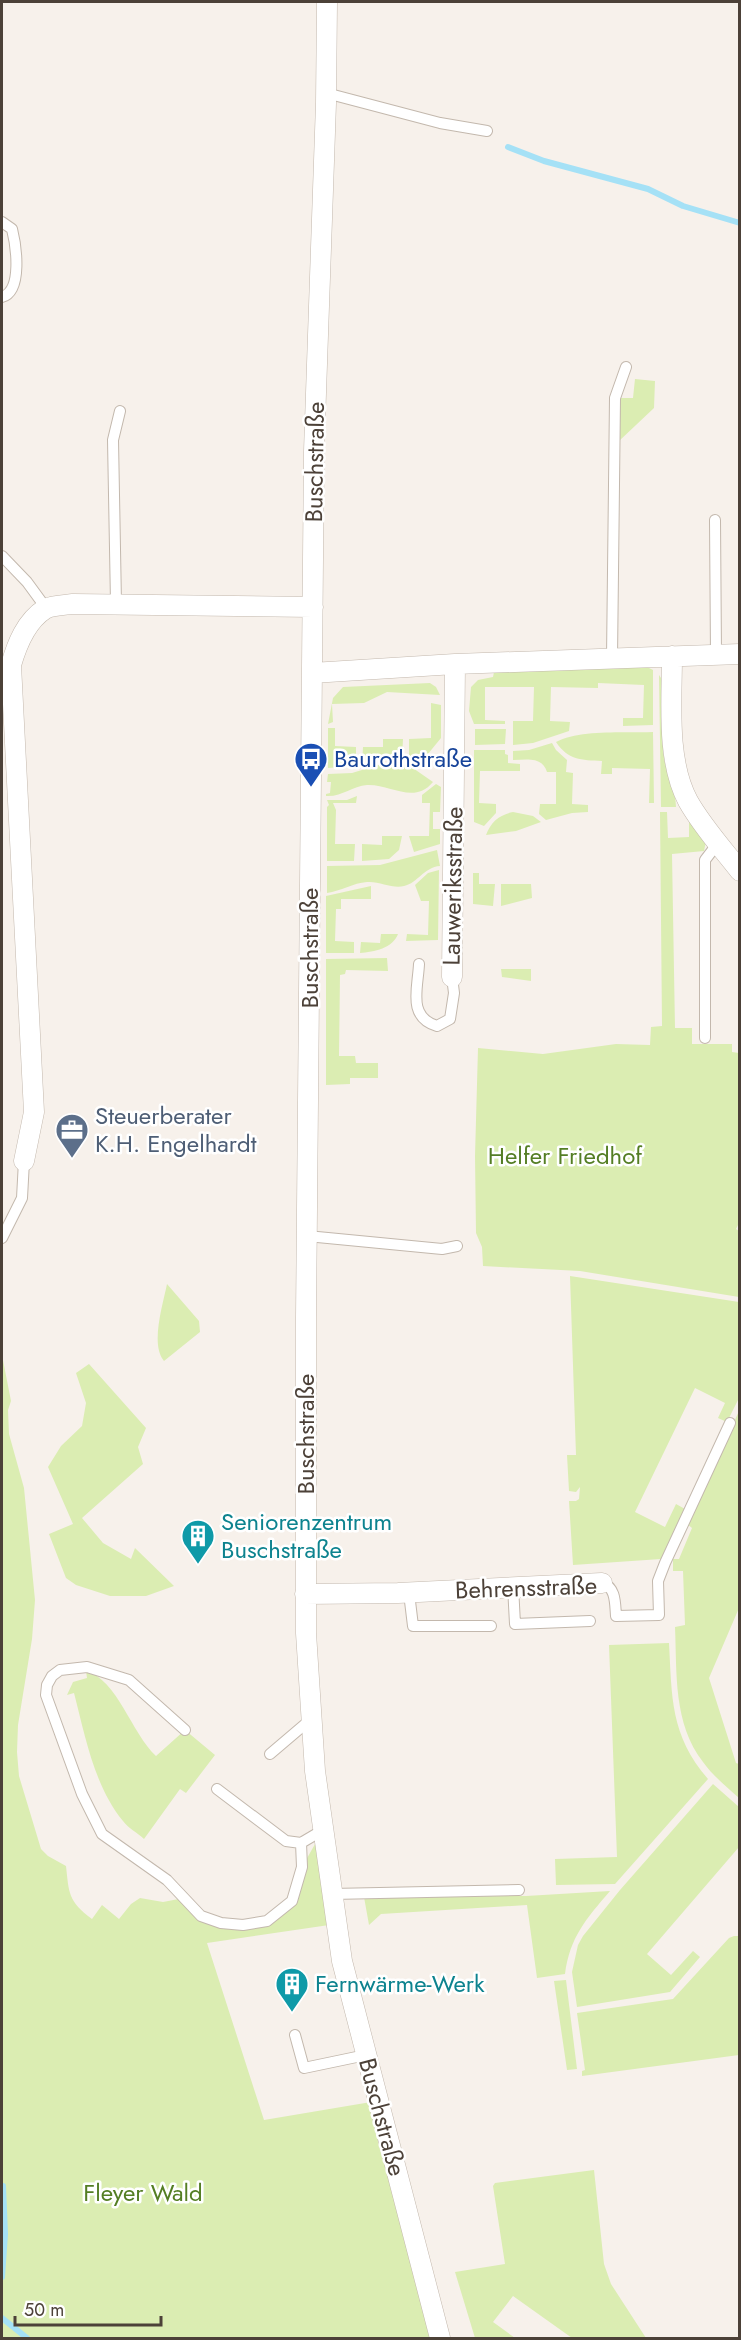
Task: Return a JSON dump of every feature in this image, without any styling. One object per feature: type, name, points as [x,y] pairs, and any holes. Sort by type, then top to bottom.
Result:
[{"type":"street","name":"Buschstraße","points":[[327,2],[314,451],[305,1594],[310,1720],[342,1961],[440,2338]]},
{"type":"street","points":[[24,1161],[34,1112],[11,665],[23,633],[46,608],[73,604],[313,607]]},
{"type":"street","points":[[312,673],[455,664],[740,654]]},
{"type":"street","points":[[672,656],[675,766],[687,800],[740,871]]},
{"type":"street","name":"Lauweriksstraße","points":[[452,976],[455,664]]},
{"type":"street","name":"Behrensstraße","points":[[305,1594],[409,1593],[602,1583]]},
{"type":"lane","points":[[326,93],[440,123],[487,131]]},
{"type":"lane","points":[[2,222],[12,229],[16,281],[7,296],[2,297]]},
{"type":"lane","points":[[612,658],[615,398],[626,367]]},
{"type":"lane","points":[[116,603],[113,440],[120,411]]},
{"type":"lane","points":[[715,520],[716,655]]},
{"type":"lane","points":[[2,556],[27,582],[46,608]]},
{"type":"lane","points":[[705,1038],[705,860],[718,843]]},
{"type":"lane","name":"Lauweriksstraße","points":[[419,964],[416,1008],[420,1017],[427,1023],[437,1026],[450,1019],[454,993],[452,976]]},
{"type":"lane","points":[[2,1238],[22,1198],[24,1161]]},
{"type":"lane","points":[[307,1236],[442,1249],[457,1246]]},
{"type":"lane","name":"Behrensstraße","points":[[602,1583],[608,1585],[614,1592],[616,1616],[659,1615],[658,1581],[730,1423]]},
{"type":"lane","points":[[513,1586],[515,1624],[590,1621]]},
{"type":"lane","points":[[409,1593],[413,1626],[491,1626]]},
{"type":"lane","points":[[185,1730],[129,1680],[87,1667],[71,1667],[60,1670],[52,1676],[47,1685],[46,1695],[82,1794],[102,1834],[167,1880],[201,1916],[221,1923],[243,1925],[267,1921],[292,1901],[302,1867],[301,1843]]},
{"type":"lane","points":[[270,1754],[310,1720]]},
{"type":"lane","points":[[217,1789],[286,1841],[301,1843],[323,1830]]},
{"type":"lane","points":[[332,1894],[519,1890]]},
{"type":"lane","points":[[296,2035],[304,2068],[366,2055]]},
{"type":"green space","points":[[635,379],[655,381],[654,408],[618,442],[615,398],[633,398]]},
{"type":"green space","points":[[645,666],[653,670],[653,725],[623,726],[623,718],[643,718],[644,685],[598,683],[598,688],[551,687],[550,721],[570,722],[569,731],[533,743],[513,745],[513,721],[533,721],[534,687],[485,687],[485,720],[505,721],[505,724],[474,724],[469,711],[471,687],[478,680],[493,677],[494,672]]},
{"type":"green space","points":[[659,675],[663,681],[664,757],[676,807],[661,807]]},
{"type":"green space","points":[[430,683],[436,687],[440,695],[387,692],[364,703],[332,704],[333,722],[328,724],[333,698],[343,687]]},
{"type":"green space","points":[[431,703],[441,705],[441,738],[423,760],[416,762],[409,757],[409,739],[431,738]]},
{"type":"green space","points":[[328,728],[335,728],[335,746],[356,747],[356,766],[328,768]]},
{"type":"green space","points":[[475,729],[506,729],[505,744],[475,745]]},
{"type":"green space","points":[[653,732],[654,803],[649,803],[650,769],[612,768],[612,774],[601,774],[602,761],[570,756],[556,742],[590,733]]},
{"type":"green space","points":[[383,739],[403,739],[402,758],[384,757],[362,764],[363,747],[383,747]]},
{"type":"green space","points":[[552,743],[567,760],[566,772],[573,773],[572,804],[588,805],[588,812],[572,813],[546,820],[539,814],[540,804],[556,804],[556,772],[547,772],[545,767],[537,761],[513,760],[513,751],[529,750]]},
{"type":"green space","points":[[474,750],[505,750],[508,763],[520,764],[520,771],[480,771],[479,803],[496,804],[496,813],[484,826],[474,822]]},
{"type":"green space","points":[[385,763],[410,766],[433,782],[426,789],[418,792],[402,792],[367,785],[337,795],[326,796],[330,793],[331,782],[327,782],[328,774],[352,773]]},
{"type":"green space","points":[[436,784],[441,787],[440,812],[433,812],[433,829],[440,829],[440,844],[414,852],[409,836],[429,836],[430,803],[422,803],[422,795]]},
{"type":"green space","points":[[357,796],[356,803],[333,803],[336,810],[335,844],[355,844],[354,861],[327,861],[327,807],[329,805],[327,800],[347,800]]},
{"type":"green space","points":[[513,812],[533,816],[541,822],[516,831],[486,835],[496,820]]},
{"type":"green space","name":"Helfer Friedhof","points":[[660,812],[667,812],[668,838],[689,837],[689,819],[706,841],[704,851],[672,854],[675,1028],[692,1028],[692,1044],[732,1044],[732,1052],[739,1053],[740,1221],[736,1229],[739,1231],[739,1297],[580,1271],[483,1266],[482,1247],[476,1233],[475,1156],[478,1048],[543,1054],[616,1044],[650,1045],[651,1027],[662,1026]]},
{"type":"green space","points":[[382,836],[402,836],[399,850],[389,859],[362,861],[362,844],[382,845]]},
{"type":"green space","points":[[437,850],[440,866],[430,869],[404,886],[367,882],[327,893],[327,866],[380,865]]},
{"type":"green space","points":[[439,870],[438,940],[406,941],[407,934],[428,935],[429,901],[421,901],[415,885],[428,873]]},
{"type":"green space","points":[[473,873],[479,873],[479,884],[495,884],[493,906],[473,904]]},
{"type":"green space","points":[[501,884],[531,884],[532,898],[501,906]]},
{"type":"green space","points":[[371,886],[371,899],[341,899],[341,909],[336,909],[335,941],[354,942],[354,953],[326,953],[326,896]]},
{"type":"green space","points":[[381,934],[398,934],[396,939],[387,946],[360,953],[361,942],[380,943]]},
{"type":"green space","points":[[387,958],[388,971],[346,970],[345,974],[340,975],[339,1056],[355,1056],[356,1063],[378,1063],[378,1078],[350,1078],[350,1084],[326,1085],[326,959]]},
{"type":"green space","points":[[501,969],[531,969],[531,981],[502,977]]},
{"type":"green space","points":[[570,1276],[739,1302],[740,1396],[727,1422],[718,1418],[725,1403],[695,1388],[635,1512],[665,1527],[676,1504],[685,1509],[661,1559],[573,1565],[569,1501],[579,1499],[580,1487],[576,1492],[569,1491],[567,1455],[576,1455]]},
{"type":"green space","points":[[167,1284],[199,1321],[200,1332],[164,1361],[160,1354],[158,1335]]},
{"type":"green space","name":"Fleyer Wald","points":[[2,1355],[11,1401],[8,1410],[9,1434],[24,1488],[35,1600],[32,1639],[18,1725],[17,1752],[19,1776],[41,1849],[48,1856],[66,1866],[71,1896],[78,1907],[92,1919],[102,1905],[119,1919],[131,1904],[140,1898],[163,1902],[184,1898],[201,1916],[221,1923],[267,1921],[292,1901],[302,1867],[323,1830],[336,1924],[207,1943],[264,2120],[377,2101],[440,2338],[2,2338]]},
{"type":"green space","points":[[89,1364],[146,1428],[138,1447],[143,1464],[82,1518],[103,1543],[131,1559],[135,1548],[174,1586],[146,1596],[110,1596],[76,1585],[66,1578],[49,1534],[73,1524],[48,1467],[61,1446],[82,1426],[86,1403],[76,1373]]},
{"type":"green space","points":[[739,1411],[739,1608],[709,1678],[736,1763],[739,1764],[739,1798],[703,1762],[693,1747],[681,1714],[678,1697],[675,1627],[685,1625],[683,1571],[673,1571],[673,1559],[679,1559],[692,1528],[687,1524]]},
{"type":"green space","points":[[669,1643],[675,1715],[686,1747],[708,1779],[615,1884],[556,1885],[555,1859],[617,1857],[609,1645]]},
{"type":"green space","points":[[86,1671],[97,1676],[107,1685],[139,1735],[156,1756],[185,1730],[215,1755],[186,1793],[180,1789],[144,1839],[125,1824],[113,1807],[92,1760],[74,1693],[67,1695],[73,1682],[87,1678]]},
{"type":"green space","points":[[713,1784],[739,1807],[739,1847],[647,1954],[671,1975],[693,1951],[700,1957],[670,1992],[577,2007],[572,1972],[578,1945],[583,1936]]},
{"type":"green space","points":[[610,1891],[580,1929],[567,1961],[565,1974],[537,1978],[527,1905],[381,1914],[369,1925],[364,1897],[526,1896]]},
{"type":"green space","points":[[740,1936],[739,2055],[582,2076],[582,2071],[585,2070],[577,2013],[673,1999],[729,1938]]},
{"type":"green space","points":[[566,1980],[577,2069],[567,2070],[554,1981]]},
{"type":"green space","points":[[594,2170],[604,2264],[611,2284],[646,2338],[572,2338],[513,2296],[493,2322],[515,2338],[475,2338],[455,2272],[505,2264],[493,2186],[495,2183]]},
{"type":"waterway","points":[[508,147],[544,161],[648,189],[683,206],[740,223]]},
{"type":"waterway","points":[[2,2277],[5,2234],[3,2186]]},
{"type":"waterway","points":[[2,2318],[27,2338]]},
{"type":"place","name":"Baurothstraße","points":[[311,788]]},
{"type":"place","name":"Steuerberater K.H. Engelhardt","points":[[72,1159]]},
{"type":"place","name":"Seniorenzentrum Buschstraße","points":[[198,1565]]},
{"type":"place","name":"Fernwärme-Werk","points":[[292,2013]]}]
